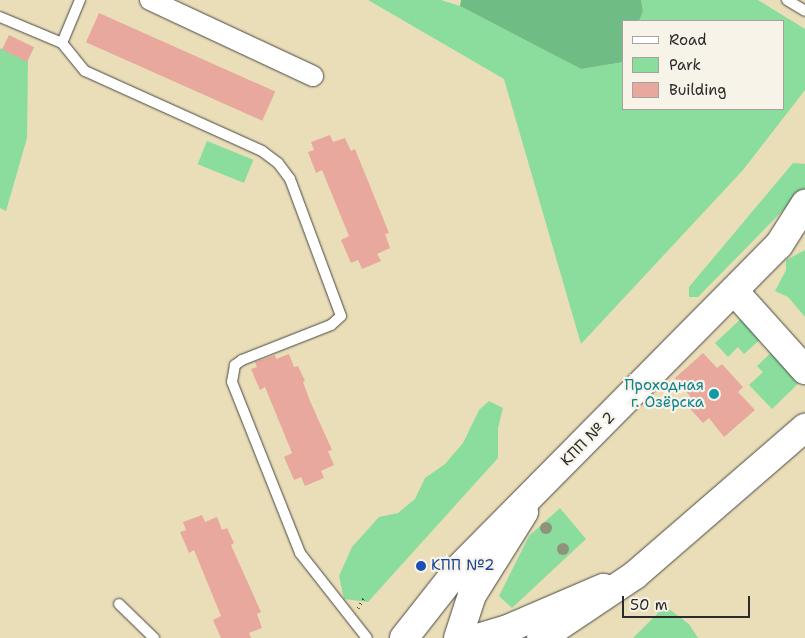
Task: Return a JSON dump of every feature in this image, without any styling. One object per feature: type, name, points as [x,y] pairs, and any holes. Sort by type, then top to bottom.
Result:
[{"type":"main road","points":[[779,245],[805,204]]},
{"type":"main road","points":[[805,226],[779,245],[735,292],[805,370]]},
{"type":"main road","name":"КПП № 2","points":[[546,480],[735,292]]},
{"type":"main road","points":[[541,638],[634,575],[805,428]]},
{"type":"main road","points":[[404,638],[459,568],[546,480]]},
{"type":"main road","points":[[458,638],[472,595],[488,564],[546,480]]},
{"type":"main road","points":[[478,638],[506,630],[634,575]]},
{"type":"street","points":[[150,0],[313,76]]},
{"type":"lane","points":[[62,43],[80,0]]},
{"type":"lane","points":[[787,0],[805,11]]},
{"type":"lane","points":[[0,17],[62,43],[85,71],[262,152],[278,163],[290,179],[341,316],[331,326],[242,360],[235,365],[232,382],[300,553],[367,638]]},
{"type":"lane","points":[[119,604],[154,638]]},
{"type":"green space","points":[[368,0],[441,0],[460,6],[581,69],[622,62],[622,110],[785,110],[785,20],[639,20],[643,11],[641,0],[758,0],[805,29],[805,90],[743,170],[581,344],[504,79]]},
{"type":"green space","points":[[461,0],[641,0],[643,11],[639,20],[622,20],[622,62],[581,69],[460,6]]},
{"type":"green space","points":[[0,48],[28,61],[27,138],[6,211],[0,208]]},
{"type":"green space","points":[[207,141],[253,160],[244,183],[198,164]]},
{"type":"green space","points":[[793,163],[805,164],[805,188],[698,297],[689,297],[689,287]]},
{"type":"green space","points":[[805,250],[805,317],[788,297],[775,291],[786,270],[786,260]]},
{"type":"green space","points":[[744,316],[764,336],[744,354],[738,347],[728,357],[715,343]]},
{"type":"green space","points":[[775,349],[803,379],[772,409],[749,385],[763,372],[757,366]]},
{"type":"green space","points":[[489,401],[503,408],[498,428],[498,458],[368,602],[344,599],[339,576],[352,547],[379,517],[398,513],[415,499],[425,478],[445,464],[463,443],[479,410]]},
{"type":"green space","points":[[560,508],[586,539],[512,608],[499,596],[529,536]]},
{"type":"green space","points":[[665,606],[689,624],[698,638],[633,638]]},
{"type":"building","points":[[99,13],[275,92],[262,121],[86,42]]},
{"type":"building","points":[[9,35],[34,47],[27,62],[2,49]]},
{"type":"building","points":[[330,135],[333,142],[345,138],[351,151],[355,149],[389,233],[385,234],[390,248],[377,254],[381,261],[362,269],[358,260],[351,263],[341,240],[349,236],[322,170],[316,173],[308,152],[314,150],[311,142]]},
{"type":"building","name":"Проходная г. Озёрска","points":[[703,353],[717,368],[722,364],[743,387],[738,392],[755,410],[724,437],[709,418],[703,423],[684,402],[690,396],[675,378]]},
{"type":"building","points":[[289,354],[294,367],[298,366],[305,381],[303,382],[310,401],[332,450],[328,451],[334,465],[321,471],[324,478],[305,486],[301,477],[294,480],[284,457],[292,453],[265,387],[260,390],[251,369],[257,367],[255,362],[275,355],[276,359]]},
{"type":"building","points":[[202,515],[205,522],[217,517],[222,530],[227,528],[234,543],[231,545],[261,612],[257,614],[262,628],[249,633],[251,638],[221,638],[213,620],[221,616],[194,550],[189,553],[180,532],[186,530],[183,522]]},
{"type":"place","name":"Проходная г. Озёрска","points":[[714,394]]},
{"type":"place","name":"КПП №2","points":[[421,566]]}]
